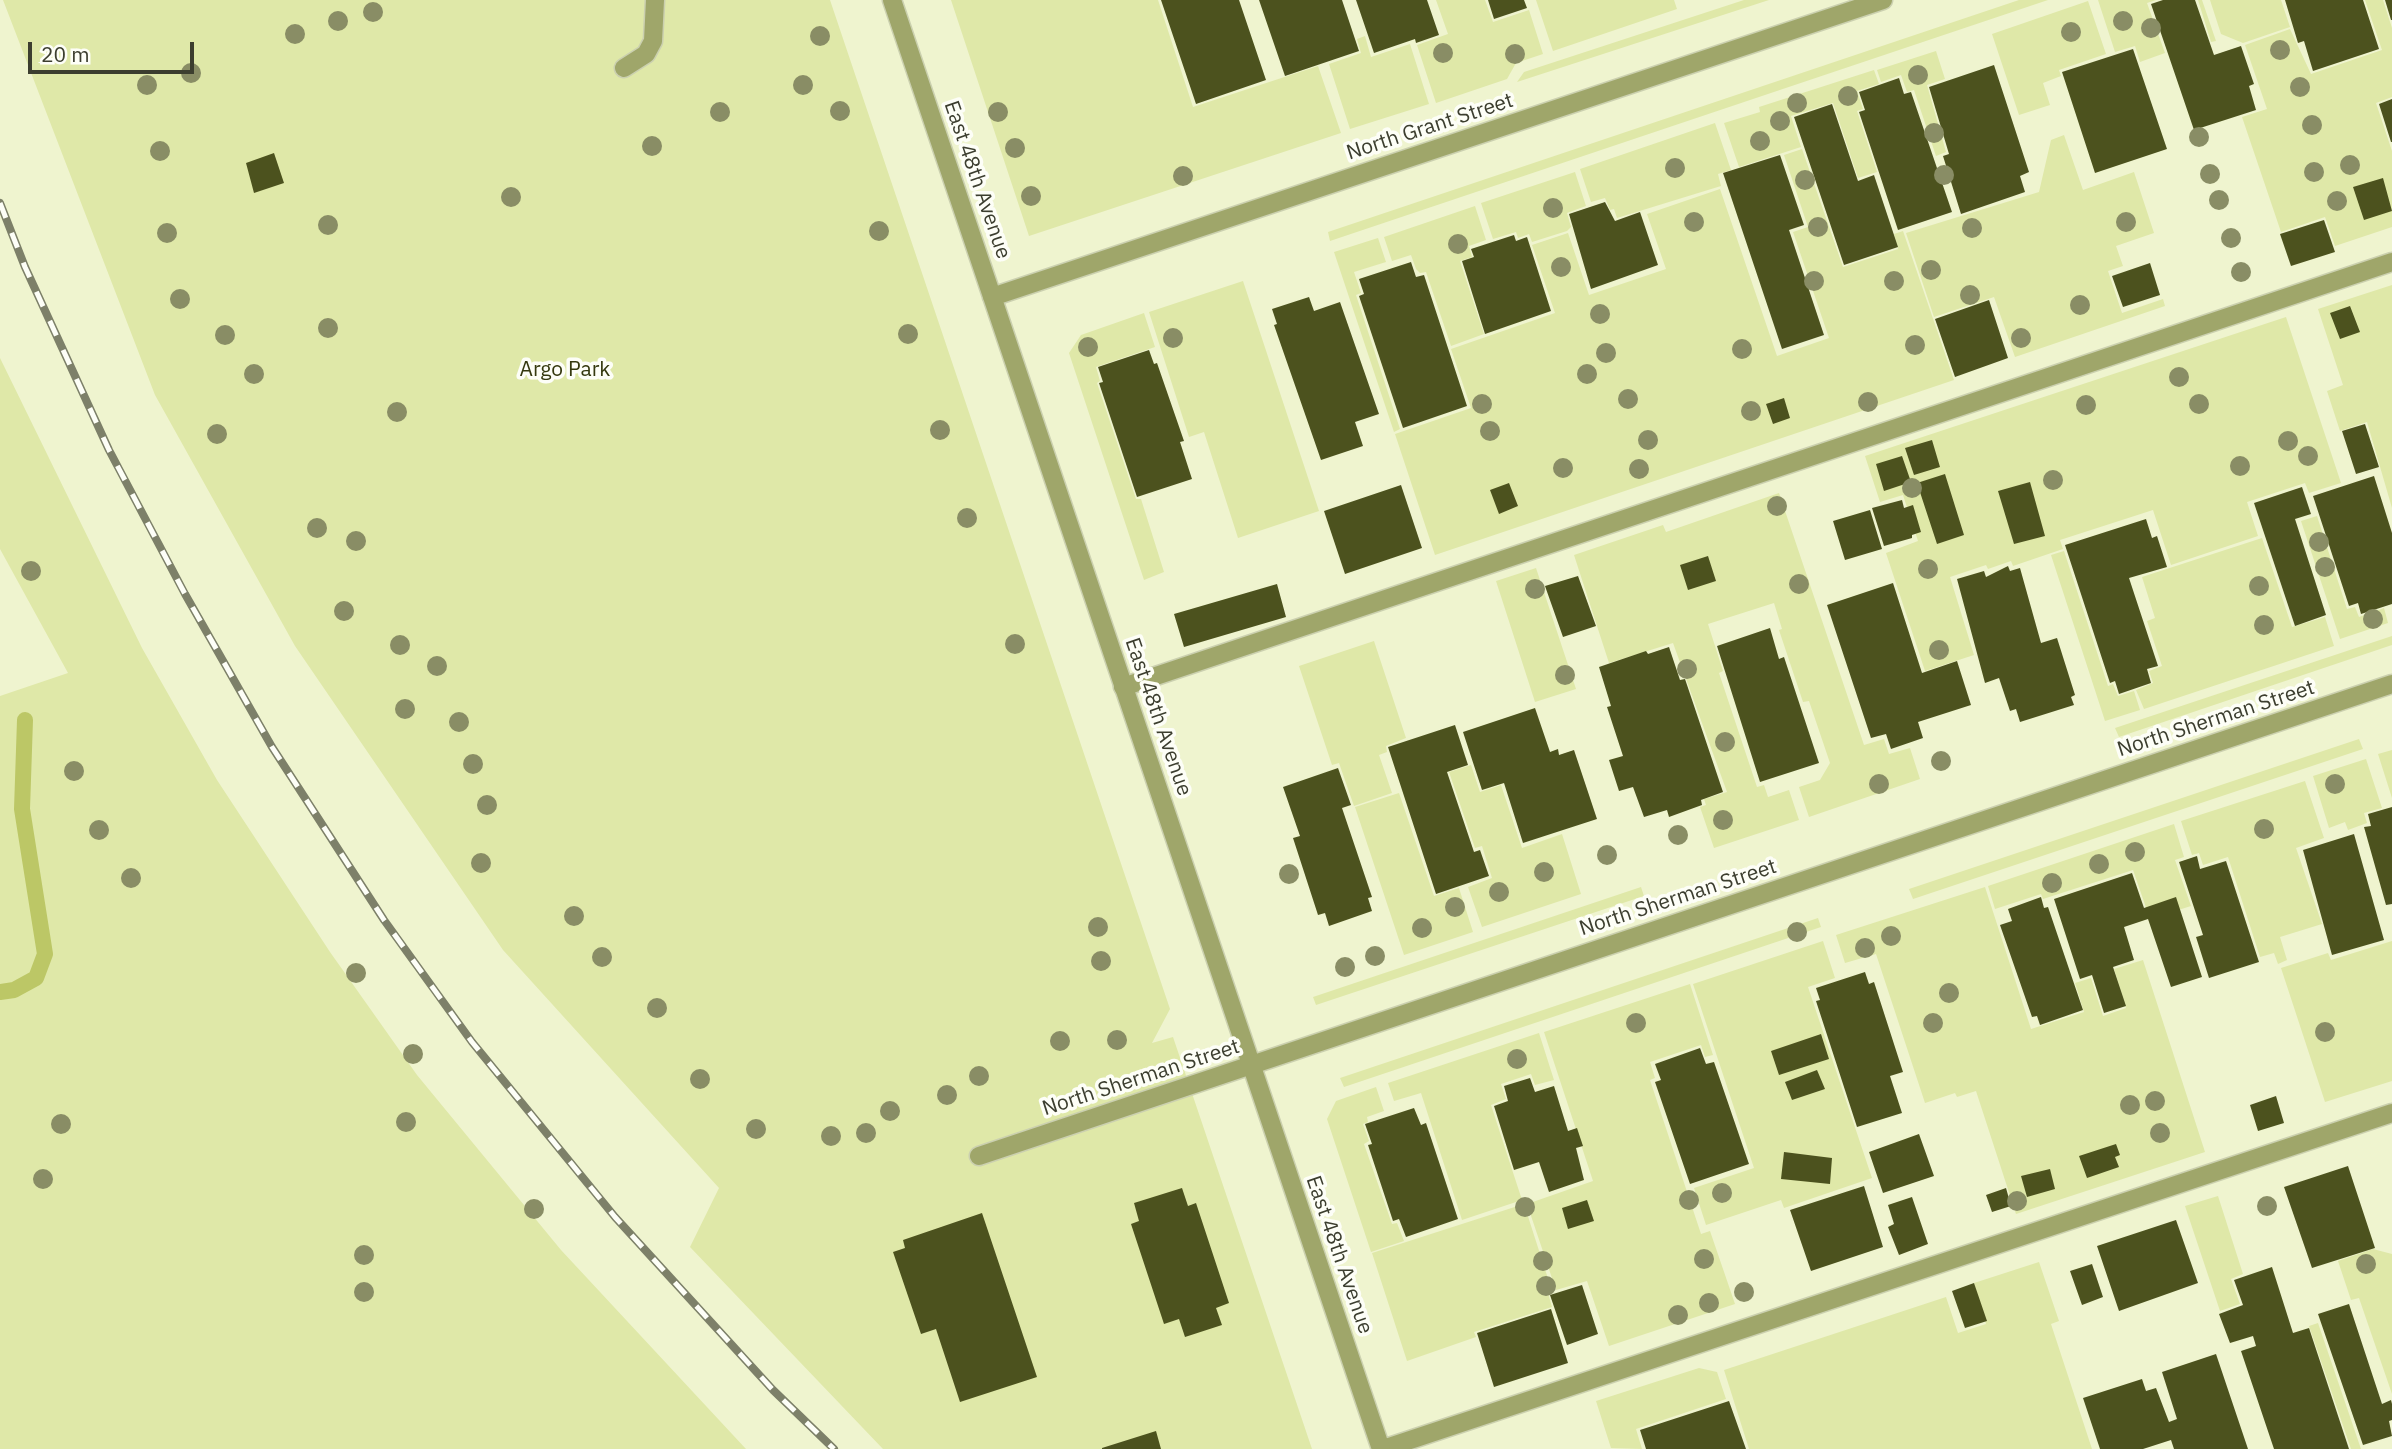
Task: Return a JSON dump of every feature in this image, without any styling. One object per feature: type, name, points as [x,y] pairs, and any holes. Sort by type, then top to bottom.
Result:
[{"type":"street","points":[[624,68],[646,54],[653,41],[655,0]]},
{"type":"street","name":"East 48th Avenue","points":[[892,0],[1382,1449]]},
{"type":"street","name":"North Grant Street","points":[[992,297],[1883,0]]},
{"type":"street","points":[[1124,687],[2392,262]]},
{"type":"street","name":"North Sherman Street","points":[[979,1156],[2392,684]]},
{"type":"street","points":[[1382,1449],[2392,1113]]},
{"type":"green space","name":"Argo Park","points":[[3,0],[830,0],[1170,1009],[1152,1043],[1173,1037],[1312,1449],[883,1449],[690,1247],[719,1188],[503,950],[295,646],[155,395]]},
{"type":"green space","points":[[951,0],[1158,0],[1193,107],[1318,66],[1341,133],[1029,236]]},
{"type":"green space","points":[[1436,0],[1485,0],[1493,22],[1529,10],[1543,54],[1516,63],[1507,79],[1436,103],[1417,45],[1448,34]]},
{"type":"green space","points":[[1536,0],[1674,0],[1677,9],[1553,51]]},
{"type":"green space","points":[[1744,0],[1769,0],[1517,82],[1524,72]]},
{"type":"green space","points":[[2019,0],[2048,0],[1330,241],[1328,232]]},
{"type":"green space","points":[[2098,0],[2156,0],[2147,3],[2165,53],[2140,62],[2135,46],[2115,52]]},
{"type":"green space","points":[[2198,0],[2202,0],[2216,41],[2211,42]]},
{"type":"green space","points":[[2210,0],[2281,0],[2290,27],[2243,43],[2221,34]]},
{"type":"green space","points":[[2365,0],[2383,0],[2392,28],[2392,97],[2376,103],[2392,151],[2392,227],[2335,246],[2325,217],[2281,232],[2242,117],[2267,109],[2245,45],[2290,29],[2311,74],[2382,50]]},
{"type":"green space","points":[[2088,1],[2106,54],[2059,70],[2061,76],[2043,83],[2050,105],[2019,115],[1992,34]]},
{"type":"green space","points":[[1365,36],[1371,57],[1410,44],[1429,104],[1350,129],[1329,64],[1361,53],[1357,39]]},
{"type":"green space","points":[[1936,51],[1945,79],[1927,85],[1946,152],[1936,156],[1914,90],[1907,92],[1901,75],[1881,82],[1877,70]]},
{"type":"green space","points":[[1874,70],[1879,84],[1857,91],[1863,109],[1857,111],[1877,172],[1858,178],[1833,103],[1791,116],[1801,147],[1739,167],[1724,123],[1760,112],[1759,107]]},
{"type":"green space","points":[[1715,123],[1731,170],[1718,174],[1721,186],[1617,218],[1605,198],[1591,202],[1580,169]]},
{"type":"green space","points":[[2064,135],[2083,190],[2134,172],[2154,233],[2116,246],[2123,266],[2108,271],[2122,313],[2163,299],[2165,306],[2015,357],[1994,297],[1934,317],[1906,233],[2039,192],[2051,140]]},
{"type":"green space","points":[[1802,149],[1843,267],[1898,249],[1894,234],[1903,231],[1954,380],[1435,555],[1395,434],[1471,408],[1451,349],[1555,313],[1532,245],[1568,233],[1589,295],[1666,269],[1647,214],[1720,189],[1777,356],[1829,338],[1793,232],[1808,227],[1784,155]]},
{"type":"green space","points":[[1575,172],[1586,206],[1567,213],[1571,227],[1567,231],[1532,242],[1529,234],[1518,238],[1516,232],[1493,239],[1481,203]]},
{"type":"green space","points":[[1475,206],[1486,240],[1469,246],[1472,257],[1460,261],[1484,334],[1451,346],[1426,272],[1420,273],[1416,269],[1411,255],[1392,261],[1384,237]]},
{"type":"green space","points":[[1378,238],[1386,262],[1354,272],[1361,293],[1356,295],[1400,429],[1394,432],[1334,252]]},
{"type":"green space","points":[[1243,281],[1319,511],[1238,538],[1204,432],[1189,437],[1149,312]]},
{"type":"green space","points":[[2392,285],[2392,508],[2367,422],[2340,431],[2327,391],[2343,385],[2318,309]]},
{"type":"green space","points":[[1144,313],[1155,347],[1096,367],[1100,381],[1097,383],[1136,499],[1141,499],[1164,572],[1144,580],[1069,353],[1081,335]]},
{"type":"green space","points":[[2286,317],[2341,483],[2309,493],[2305,483],[2247,502],[2258,536],[2171,565],[2153,510],[2060,540],[2063,549],[2013,566],[2011,561],[1988,569],[1986,565],[1950,577],[1974,655],[1925,671],[1886,553],[1918,541],[1903,495],[1880,502],[1865,456]]},
{"type":"green space","points":[[0,358],[142,648],[217,780],[330,952],[417,1075],[561,1250],[746,1449],[0,1449],[0,696],[68,673],[0,549]]},
{"type":"green space","points":[[1779,493],[1864,745],[1884,739],[1889,754],[1910,748],[1920,779],[1809,817],[1799,787],[1820,780],[1830,763],[1809,701],[1803,702],[1779,630],[1782,629],[1774,603],[1708,624],[1723,671],[1719,673],[1757,787],[1764,785],[1768,797],[1789,790],[1799,820],[1714,848],[1700,807],[1706,805],[1704,799],[1727,792],[1673,643],[1609,663],[1574,555],[1663,525],[1666,532]]},
{"type":"green space","points":[[2317,516],[2347,609],[2355,607],[2359,617],[2384,608],[2388,623],[2340,639],[2301,521]]},
{"type":"green space","points":[[2262,538],[2292,627],[2325,617],[2334,646],[2144,709],[2136,690],[2153,683],[2149,671],[2162,666],[2147,621],[2155,618],[2142,577]]},
{"type":"green space","points":[[2064,551],[2108,686],[2113,684],[2118,696],[2134,691],[2140,710],[2105,721],[2051,555]]},
{"type":"green space","points":[[1536,568],[1576,689],[1535,702],[1496,581]]},
{"type":"green space","points":[[2392,636],[2392,645],[2119,737],[2115,728]]},
{"type":"green space","points":[[1374,641],[1406,738],[1386,746],[1387,752],[1379,755],[1392,793],[1354,806],[1339,763],[1332,765],[1299,666]]},
{"type":"green space","points":[[2359,739],[2363,749],[1913,899],[1909,889]]},
{"type":"green space","points":[[2392,750],[2392,798],[2378,754]]},
{"type":"green space","points":[[2366,759],[2382,808],[2364,813],[2367,823],[2348,830],[2345,822],[2329,828],[2313,776]]},
{"type":"green space","points":[[1471,765],[1480,792],[1501,785],[1522,848],[1562,834],[1581,894],[1482,927],[1468,887],[1492,878],[1482,846],[1475,848],[1449,772]]},
{"type":"green space","points":[[2305,781],[2324,838],[2296,848],[2322,924],[2280,937],[2287,960],[2278,964],[2274,953],[2260,957],[2228,857],[2203,865],[2199,853],[2192,855],[2181,821]]},
{"type":"green space","points":[[1399,793],[1434,896],[1459,888],[1473,932],[1404,955],[1355,807]]},
{"type":"green space","points":[[2174,824],[2184,857],[2175,860],[2191,906],[2150,919],[2133,870],[2043,899],[2041,894],[1995,909],[1988,886]]},
{"type":"green space","points":[[1641,887],[1644,896],[1316,1005],[1313,997]]},
{"type":"green space","points":[[1985,887],[2031,1029],[2084,1012],[2075,983],[2091,978],[2103,1016],[2126,1008],[2114,969],[2143,960],[2205,1152],[2016,1214],[1976,1091],[1957,1097],[1955,1093],[1925,1103],[1876,954],[1845,963],[1836,935]]},
{"type":"green space","points":[[1818,918],[1821,927],[1344,1087],[1340,1078]]},
{"type":"green space","points":[[1823,941],[1835,978],[1808,987],[1872,1178],[1784,1208],[1781,1200],[1706,1225],[1694,1188],[1754,1168],[1693,984]]},
{"type":"green space","points":[[2392,941],[2392,1081],[2325,1102],[2281,968],[2328,953],[2331,960]]},
{"type":"green space","points":[[1690,984],[1713,1055],[1705,1057],[1701,1045],[1650,1062],[1655,1078],[1650,1080],[1701,1234],[1710,1231],[1735,1304],[1609,1346],[1587,1281],[1556,1290],[1527,1204],[1593,1181],[1544,1032]]},
{"type":"green space","points":[[1539,1033],[1554,1080],[1535,1085],[1531,1074],[1501,1084],[1506,1099],[1491,1105],[1522,1200],[1462,1220],[1421,1093],[1394,1101],[1388,1083]]},
{"type":"green space","points":[[1376,1087],[1384,1111],[1367,1117],[1368,1122],[1363,1124],[1369,1141],[1364,1144],[1392,1224],[1397,1223],[1404,1241],[1371,1252],[1327,1119],[1336,1101]]},
{"type":"green space","points":[[2218,1196],[2243,1274],[2231,1279],[2240,1304],[2220,1311],[2185,1206]]},
{"type":"green space","points":[[1524,1204],[1552,1291],[1548,1293],[1552,1307],[1474,1332],[1476,1337],[1407,1361],[1372,1253]]},
{"type":"green space","points":[[2373,1249],[2392,1254],[2392,1394],[2359,1298],[2351,1300],[2338,1261]]},
{"type":"green space","points":[[2039,1262],[2059,1321],[2051,1324],[2092,1449],[1749,1449],[1724,1370],[1946,1297],[1958,1333],[1986,1324],[1974,1283]]},
{"type":"green space","points":[[2318,1323],[2361,1449],[2351,1449],[2309,1326]]},
{"type":"green space","points":[[1699,1368],[1717,1372],[1726,1399],[1636,1429],[1642,1449],[1611,1448],[1596,1401]]},
{"type":"building","points":[[1161,0],[1239,0],[1266,80],[1196,104]]},
{"type":"building","points":[[1259,0],[1342,0],[1359,51],[1285,76]]},
{"type":"building","points":[[1356,0],[1427,0],[1439,35],[1416,43],[1415,39],[1374,53]]},
{"type":"building","points":[[1488,0],[1524,0],[1527,8],[1494,19]]},
{"type":"building","points":[[2163,0],[2195,0],[2214,55],[2241,46],[2254,84],[2249,86],[2256,110],[2194,130],[2151,4]]},
{"type":"building","points":[[2285,0],[2363,0],[2379,49],[2313,71],[2304,41],[2298,43]]},
{"type":"building","points":[[2385,0],[2392,0],[2392,20],[2391,20]]},
{"type":"building","points":[[2133,49],[2167,149],[2095,173],[2062,72]]},
{"type":"building","points":[[1994,65],[2029,172],[2020,176],[2025,192],[1961,214],[1943,156],[1949,154],[1929,87]]},
{"type":"building","points":[[1899,78],[1904,94],[1911,92],[1952,212],[1898,230],[1859,112],[1865,110],[1859,92]]},
{"type":"building","points":[[2392,99],[2392,142],[2391,142],[2379,104]]},
{"type":"building","points":[[1832,104],[1858,181],[1874,175],[1898,247],[1844,265],[1794,117]]},
{"type":"building","points":[[274,153],[284,183],[254,193],[246,163]]},
{"type":"building","points":[[1780,155],[1804,225],[1789,230],[1824,335],[1782,349],[1723,173]]},
{"type":"building","points":[[2383,178],[2392,211],[2364,220],[2353,187]]},
{"type":"building","points":[[1605,202],[1615,221],[1640,212],[1658,265],[1591,289],[1569,214]]},
{"type":"building","points":[[2324,220],[2335,252],[2291,266],[2280,234]]},
{"type":"building","points":[[1514,235],[1516,241],[1527,237],[1551,311],[1485,334],[1462,261],[1474,257],[1471,249]]},
{"type":"building","points":[[1411,262],[1416,277],[1424,275],[1467,406],[1403,428],[1359,296],[1364,294],[1359,279]]},
{"type":"building","points":[[2150,263],[2160,295],[2123,307],[2112,276]]},
{"type":"building","points":[[1309,297],[1314,311],[1340,302],[1379,414],[1355,422],[1363,446],[1321,460],[1274,325],[1277,324],[1272,309]]},
{"type":"building","points":[[1989,300],[2008,358],[1955,377],[1935,319]]},
{"type":"building","points":[[2350,306],[2360,332],[2340,339],[2330,313]]},
{"type":"building","points":[[1149,350],[1154,364],[1157,363],[1184,441],[1180,442],[1192,479],[1137,497],[1099,383],[1103,382],[1098,367]]},
{"type":"building","points":[[1784,398],[1790,418],[1773,424],[1766,404]]},
{"type":"building","points":[[2365,424],[2379,467],[2356,474],[2342,431]]},
{"type":"building","points":[[1932,440],[1940,467],[1914,475],[1905,448]]},
{"type":"building","points":[[1902,456],[1911,482],[1884,491],[1876,464]]},
{"type":"building","points":[[1945,474],[1964,535],[1937,544],[1917,483]]},
{"type":"building","points":[[2374,476],[2392,533],[2392,604],[2361,614],[2358,603],[2349,606],[2313,496]]},
{"type":"building","points":[[2030,482],[2045,536],[2014,544],[1998,491]]},
{"type":"building","points":[[1509,483],[1518,506],[1499,514],[1490,490]]},
{"type":"building","points":[[1401,485],[1422,548],[1345,574],[1324,511]]},
{"type":"building","points":[[2302,487],[2311,514],[2295,519],[2326,615],[2295,626],[2254,503]]},
{"type":"building","points":[[1902,500],[1904,508],[1913,505],[1921,532],[1912,535],[1912,538],[1884,546],[1872,508]]},
{"type":"building","points":[[1870,510],[1882,549],[1845,560],[1833,521]]},
{"type":"building","points":[[2146,519],[2152,538],[2157,536],[2167,567],[2129,578],[2158,666],[2147,669],[2151,683],[2119,694],[2115,681],[2110,683],[2065,545]]},
{"type":"building","points":[[1708,556],[1716,581],[1688,590],[1680,565]]},
{"type":"building","points":[[2008,566],[2010,571],[2020,568],[2041,643],[2057,638],[2075,695],[2071,697],[2074,705],[2020,722],[2016,709],[2010,711],[1999,678],[1985,683],[1957,579],[1984,571],[1986,577]]},
{"type":"building","points":[[1578,576],[1596,626],[1563,637],[1545,586]]},
{"type":"building","points":[[1893,583],[1922,673],[1957,661],[1971,705],[1918,722],[1923,738],[1891,749],[1886,734],[1871,738],[1827,605]]},
{"type":"building","points":[[1277,584],[1286,617],[1184,647],[1174,614]]},
{"type":"building","points":[[1770,628],[1779,659],[1784,657],[1819,763],[1760,782],[1717,646]]},
{"type":"building","points":[[1669,647],[1680,680],[1685,679],[1723,792],[1701,800],[1702,805],[1669,817],[1667,810],[1644,817],[1633,787],[1619,791],[1609,760],[1623,756],[1607,707],[1611,706],[1599,667],[1646,651],[1648,654]]},
{"type":"building","points":[[1535,708],[1550,752],[1558,749],[1559,755],[1574,750],[1597,819],[1523,843],[1504,783],[1482,790],[1463,732]]},
{"type":"building","points":[[1455,725],[1468,765],[1447,772],[1474,852],[1480,850],[1489,876],[1436,894],[1388,747]]},
{"type":"building","points":[[1338,768],[1351,805],[1342,808],[1372,897],[1368,898],[1372,911],[1329,926],[1325,913],[1318,915],[1293,838],[1300,836],[1283,787]]},
{"type":"building","points":[[2392,807],[2392,904],[2386,905],[2364,827],[2371,826],[2368,814]]},
{"type":"building","points":[[2354,834],[2384,940],[2332,955],[2303,850]]},
{"type":"building","points":[[2197,856],[2200,869],[2226,861],[2259,962],[2209,978],[2196,937],[2203,935],[2179,862]]},
{"type":"building","points":[[2132,873],[2144,908],[2176,897],[2202,977],[2171,987],[2148,919],[2124,927],[2134,960],[2113,967],[2126,1006],[2104,1013],[2092,975],[2080,979],[2054,899]]},
{"type":"building","points":[[2041,897],[2044,908],[2048,907],[2083,1010],[2040,1025],[2037,1016],[2032,1017],[2000,925],[2012,921],[2008,909]]},
{"type":"building","points":[[1865,972],[1869,984],[1874,982],[1903,1072],[1890,1076],[1902,1113],[1857,1127],[1816,1001],[1820,1000],[1816,988]]},
{"type":"building","points":[[1821,1034],[1829,1059],[1779,1075],[1771,1051]]},
{"type":"building","points":[[1700,1048],[1706,1064],[1714,1062],[1749,1164],[1690,1184],[1655,1082],[1661,1080],[1655,1064]]},
{"type":"building","points":[[1817,1070],[1825,1089],[1792,1100],[1785,1082]]},
{"type":"building","points":[[1530,1078],[1535,1092],[1554,1086],[1568,1131],[1577,1128],[1583,1146],[1576,1148],[1584,1180],[1549,1192],[1539,1162],[1514,1170],[1494,1106],[1508,1101],[1504,1086]]},
{"type":"building","points":[[2276,1096],[2284,1123],[2258,1131],[2250,1105]]},
{"type":"building","points":[[1414,1108],[1421,1125],[1426,1123],[1458,1219],[1406,1237],[1399,1219],[1393,1221],[1368,1145],[1372,1144],[1365,1124]]},
{"type":"building","points":[[1919,1134],[1934,1176],[1883,1193],[1869,1152]]},
{"type":"building","points":[[2116,1144],[2120,1155],[2115,1157],[2119,1167],[2087,1178],[2079,1156]]},
{"type":"building","points":[[1784,1152],[1832,1158],[1830,1184],[1781,1179]]},
{"type":"building","points":[[2348,1166],[2375,1248],[2312,1268],[2284,1187]]},
{"type":"building","points":[[2050,1169],[2055,1189],[2027,1197],[2021,1176]]},
{"type":"building","points":[[1864,1186],[1883,1247],[1811,1271],[1790,1210]]},
{"type":"building","points":[[1182,1188],[1188,1206],[1196,1203],[1229,1303],[1216,1308],[1222,1325],[1185,1337],[1179,1319],[1164,1324],[1131,1224],[1139,1221],[1134,1203]]},
{"type":"building","points":[[2006,1188],[2011,1206],[1992,1212],[1986,1195]]},
{"type":"building","points":[[1912,1197],[1928,1244],[1899,1255],[1888,1227],[1894,1224],[1888,1205]]},
{"type":"building","points":[[1587,1200],[1594,1221],[1568,1229],[1562,1208]]},
{"type":"building","points":[[982,1213],[1037,1377],[960,1402],[936,1329],[921,1334],[893,1252],[905,1248],[903,1240]]},
{"type":"building","points":[[2176,1220],[2198,1283],[2119,1311],[2097,1246]]},
{"type":"building","points":[[2092,1264],[2103,1297],[2082,1305],[2070,1271]]},
{"type":"building","points":[[2272,1267],[2293,1333],[2309,1328],[2349,1449],[2274,1449],[2241,1351],[2256,1346],[2253,1336],[2230,1343],[2219,1314],[2243,1305],[2234,1280]]},
{"type":"building","points":[[1974,1283],[1987,1321],[1965,1328],[1952,1291]]},
{"type":"building","points":[[1582,1285],[1598,1334],[1567,1345],[1550,1295]]},
{"type":"building","points":[[2349,1304],[2382,1404],[2391,1400],[2392,1404],[2392,1420],[2389,1421],[2392,1436],[2363,1445],[2318,1314]]},
{"type":"building","points":[[1551,1309],[1568,1363],[1494,1387],[1477,1333]]},
{"type":"building","points":[[2216,1354],[2248,1449],[2174,1449],[2171,1440],[2143,1449],[2100,1449],[2083,1398],[2142,1379],[2146,1391],[2156,1388],[2169,1422],[2177,1419],[2162,1372]]},
{"type":"building","points":[[1729,1401],[1746,1449],[1646,1449],[1640,1430]]},
{"type":"building","points":[[1156,1431],[1161,1449],[1102,1449],[1102,1448]]},
{"type":"waterway","points":[[0,992],[14,990],[36,978],[45,954],[22,809],[25,720]]},
{"type":"railway","points":[[0,203],[25,267],[109,450],[185,594],[272,747],[384,920],[472,1042],[615,1217],[773,1390],[834,1449]]}]
